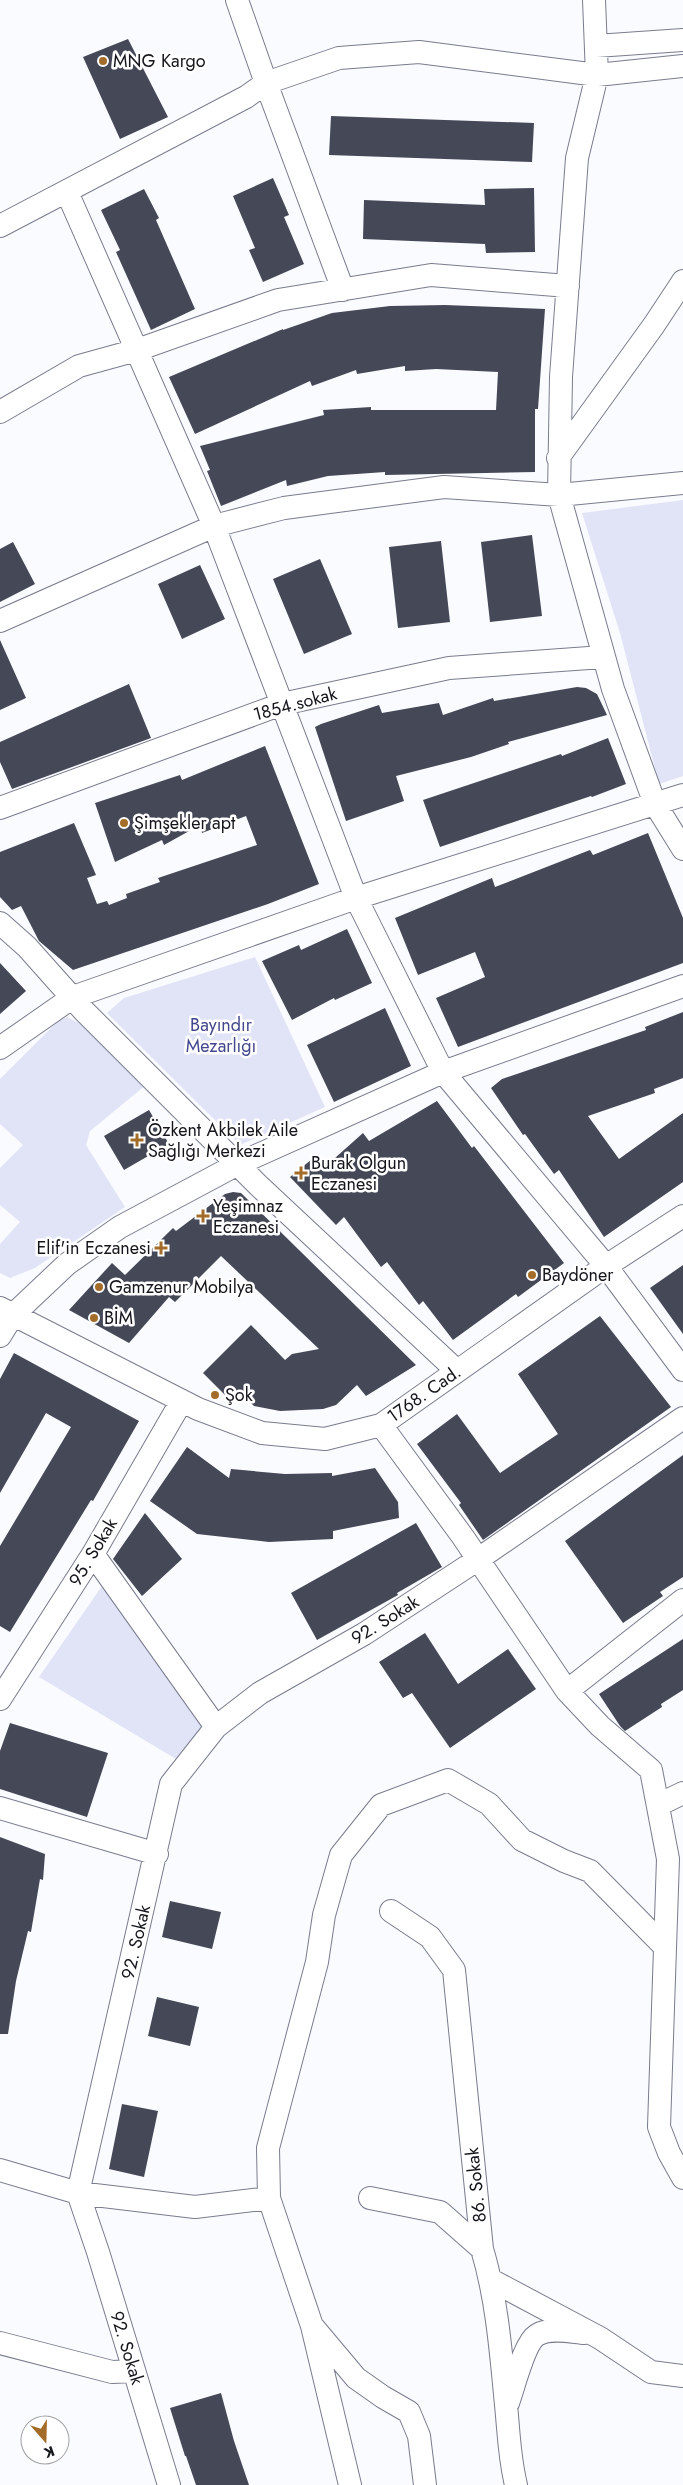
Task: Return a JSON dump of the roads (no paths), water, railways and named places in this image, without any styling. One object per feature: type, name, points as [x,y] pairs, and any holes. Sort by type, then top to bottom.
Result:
[{"type":"street","points":[[237,0],[343,290]]},
{"type":"street","points":[[594,0],[597,76],[577,158],[558,458],[558,494],[604,658],[655,804],[683,849]]},
{"type":"street","points":[[596,46],[683,40]]},
{"type":"street","points":[[0,226],[246,97],[266,83],[339,58],[419,52],[597,76],[683,66]]},
{"type":"street","points":[[67,192],[214,526],[356,898],[443,1072],[606,1266],[683,1370]]},
{"type":"street","points":[[0,412],[79,366],[137,350],[278,300],[431,274],[568,286]]},
{"type":"street","points":[[558,458],[654,325],[683,281]]},
{"type":"street","points":[[0,621],[214,526],[284,508],[444,487],[558,494],[683,483]]},
{"type":"street","name":"1854.sokak","points":[[0,808],[282,704],[450,668],[604,658]]},
{"type":"street","points":[[0,1048],[73,997],[356,898],[683,794]]},
{"type":"street","points":[[0,923],[27,947],[84,1011],[238,1164],[457,1371]]},
{"type":"street","points":[[0,1336],[6,1311],[67,1264],[120,1227],[238,1164],[443,1072],[683,986]]},
{"type":"street","name":"1768. Cad.","points":[[6,1311],[181,1402],[262,1433],[325,1439],[381,1425],[606,1266],[683,1216]]},
{"type":"street","name":"95. Sokak","points":[[0,1699],[94,1554],[181,1402]]},
{"type":"street","name":"92. Sokak","points":[[162,2479],[134,2371],[78,2193],[172,1784],[216,1727],[260,1693],[364,1634],[477,1560],[683,1418]]},
{"type":"street","points":[[381,1425],[463,1537],[567,1691],[600,1726],[651,1770],[668,1859],[659,2127],[669,2153],[683,2178]]},
{"type":"street","points":[[94,1554],[216,1727]]},
{"type":"street","points":[[567,1691],[683,1600]]},
{"type":"street","points":[[350,2485],[312,2326],[269,2198],[268,2148],[317,1962],[324,1915],[341,1854],[381,1805],[448,1780],[489,1804],[522,1840],[564,1861],[590,1871],[664,1946]]},
{"type":"street","points":[[658,1805],[683,1793]]},
{"type":"street","points":[[0,1808],[157,1854]]},
{"type":"street","name":"86. Sokak","points":[[391,1911],[430,1937],[454,1970],[482,2249],[491,2280],[506,2406],[509,2456],[516,2485]]},
{"type":"street","points":[[0,2170],[78,2193],[195,2207],[269,2198]]},
{"type":"street","points":[[370,2198],[440,2212],[482,2249]]},
{"type":"street","points":[[491,2280],[591,2333],[651,2372],[683,2376]]},
{"type":"street","points":[[312,2326],[356,2378],[409,2412],[419,2436],[425,2485]]},
{"type":"street","points":[[506,2406],[528,2345],[538,2334],[549,2332],[591,2333]]},
{"type":"street","points":[[0,2343],[112,2372],[134,2371]]},
{"type":"place","name":"MNG Kargo","points":[[103,61]]},
{"type":"place","name":"Şimşekler apt","points":[[124,823]]},
{"type":"place","name":"Özkent Akbilek Aile Sağlığı Merkezi","points":[[137,1140]]},
{"type":"place","name":"Burak Olgun Eczanesi","points":[[301,1173]]},
{"type":"place","name":"Yeşimnaz Eczanesi","points":[[203,1216]]},
{"type":"place","name":"Elif'in Eczanesi","points":[[161,1248]]},
{"type":"place","name":"Baydöner","points":[[532,1275]]},
{"type":"place","name":"Gamzenur Mobilya","points":[[99,1287]]},
{"type":"place","name":"BİM","points":[[94,1318]]},
{"type":"place","name":"Şok","points":[[215,1395]]},
{"type":"park label","name":"Bayındır Mezarlığı","points":[[221,1035]]}]
